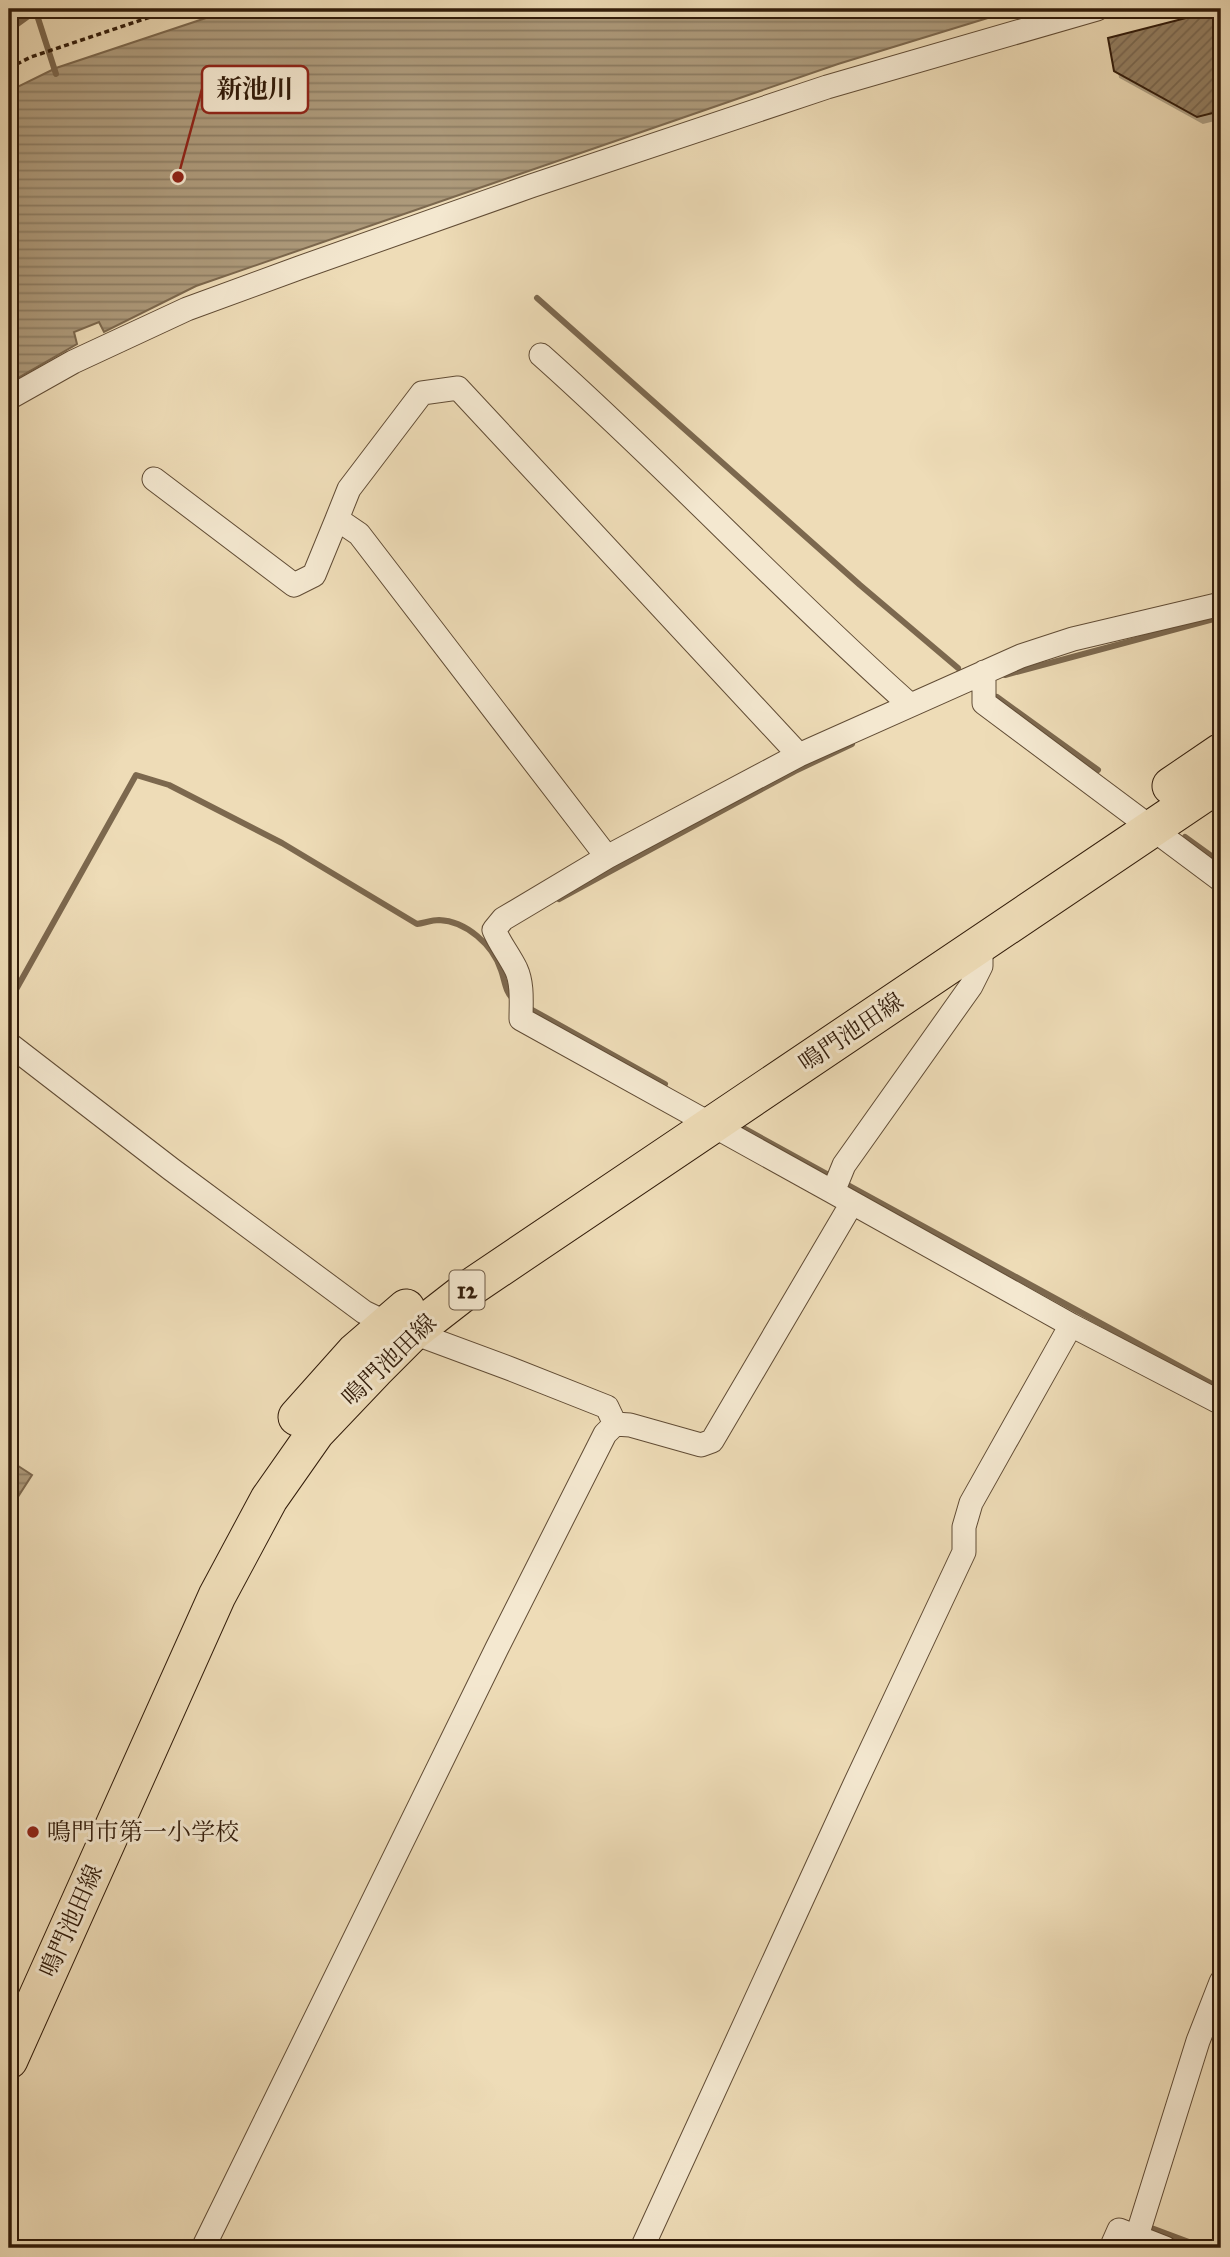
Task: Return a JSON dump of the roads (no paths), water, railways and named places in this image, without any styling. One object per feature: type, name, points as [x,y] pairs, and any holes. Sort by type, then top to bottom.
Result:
[{"type":"main road","name":"鳴門池田線","points":[[700,1118],[981,944],[1142,821],[1221,752]]},
{"type":"main road","name":"鳴門池田線","points":[[9,2005],[197,1583],[247,1488],[298,1415],[355,1352],[467,1290],[700,1118],[1142,821],[1221,782]]},
{"type":"main road","name":"鳴門池田線","points":[[9,2060],[212,1609],[269,1499],[316,1432],[400,1328]]},
{"type":"street","points":[[9,397],[73,362],[187,309],[299,268],[531,186],[827,87],[1097,9]]},
{"type":"street","points":[[541,355],[677,480],[836,639],[909,705]]},
{"type":"street","points":[[154,478],[294,585],[314,575],[349,489],[422,393],[458,388],[799,755]]},
{"type":"street","points":[[337,519],[359,534],[607,857]]},
{"type":"street","points":[[1221,604],[1073,639],[1021,656],[909,705],[799,755],[607,857],[503,919],[494,930],[517,971],[521,1019],[700,1118],[841,1187],[1070,1325],[1221,1403]]},
{"type":"street","points":[[984,672],[984,703],[1221,880]]},
{"type":"street","points":[[203,2248],[605,1434],[615,1424],[630,1425],[701,1445],[712,1441],[841,1187],[971,986],[981,966],[981,944]]},
{"type":"street","points":[[9,1044],[171,1169],[364,1312],[607,1407],[615,1424]]},
{"type":"street","points":[[642,2248],[964,1552],[964,1527],[971,1503],[1070,1325]]},
{"type":"street","points":[[1165,2248],[1131,2232],[1221,1982]]},
{"type":"waterway","points":[[9,30],[38,9]]},
{"type":"waterway","points":[[36,12],[56,74]]},
{"type":"waterway","points":[[537,298],[860,585],[958,668]]},
{"type":"waterway","points":[[1005,675],[1221,617]]},
{"type":"waterway","points":[[997,697],[1098,770]]},
{"type":"waterway","points":[[559,899],[795,771],[852,744]]},
{"type":"waterway","points":[[9,1002],[136,775],[169,785],[282,843],[417,924],[449,921],[468,930],[492,952],[507,990],[514,1000]]},
{"type":"waterway","points":[[1185,837],[1221,863]]},
{"type":"waterway","points":[[527,1007],[665,1084]]},
{"type":"waterway","points":[[745,1129],[832,1177]]},
{"type":"waterway","points":[[842,1182],[1221,1389]]},
{"type":"waterway","points":[[1213,1979],[1221,1958]]},
{"type":"waterway","points":[[1146,2226],[1205,2248]]},
{"type":"place","name":"新池川","points":[[178,177]]},
{"type":"place","name":"鳴門市第一小学校","points":[[33,1832]]}]
